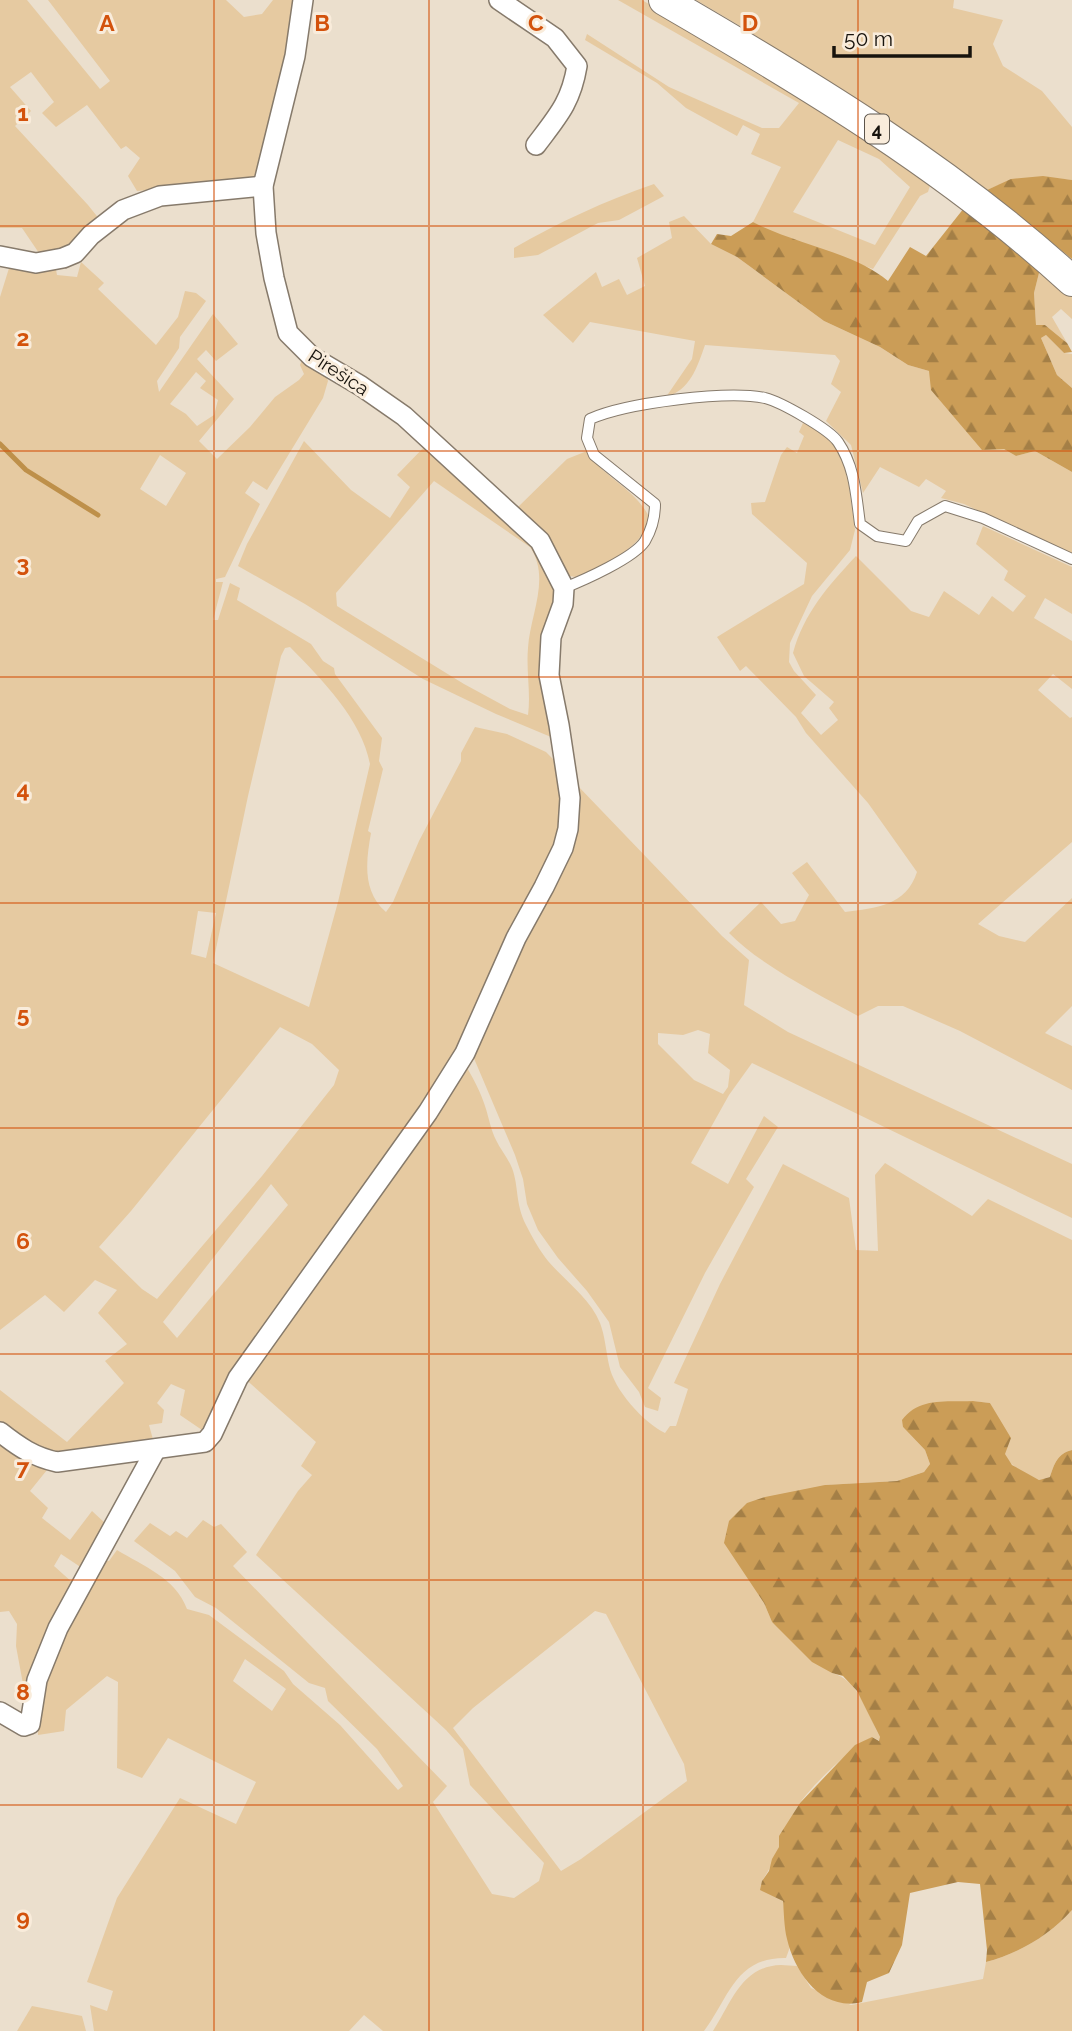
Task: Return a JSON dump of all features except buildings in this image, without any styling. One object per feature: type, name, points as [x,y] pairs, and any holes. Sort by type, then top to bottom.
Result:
[{"type":"main road","name":"4","points":[[664,0],[867,121],[1024,237],[1072,281]]},
{"type":"street","name":"Pirešica","points":[[303,0],[295,56],[263,186],[268,244],[288,333],[312,357],[404,416],[468,473],[540,541],[564,588]]},
{"type":"street","points":[[499,0],[555,38],[577,66],[573,91],[536,145]]},
{"type":"street","points":[[0,256],[36,263],[63,258],[75,253],[91,235],[123,210],[160,195],[263,186]]},
{"type":"street","points":[[0,1432],[24,1451],[40,1459],[57,1462],[205,1442],[212,1434],[237,1378],[413,1134],[466,1053],[516,938],[563,848],[568,829],[570,798],[549,675],[551,638],[564,588]]},
{"type":"street","points":[[0,1712],[24,1726],[30,1724],[37,1681],[58,1628],[156,1449]]},
{"type":"lane","points":[[564,588],[601,573],[643,543],[654,519],[655,504],[594,455],[586,438],[590,419],[604,413],[653,404],[725,396],[766,398],[808,418],[836,439],[851,465],[860,524],[877,536],[906,541],[918,521],[946,506],[983,518],[1072,559]]},
{"type":"shaded area","points":[[0,0],[27,0],[100,89],[110,81],[48,0],[226,0],[244,17],[262,14],[273,0],[297,0],[296,16],[262,168],[254,176],[239,182],[137,191],[128,176],[140,158],[126,146],[121,149],[87,105],[56,127],[42,113],[54,102],[31,72],[10,87],[31,111],[15,126],[100,220],[73,242],[41,256],[22,228],[0,228]]},
{"type":"shaded area","points":[[618,0],[642,0],[765,72],[931,182],[928,192],[920,196],[873,269],[771,232],[753,222],[781,167],[751,154],[760,134],[743,125],[737,136],[686,108],[657,83],[585,40],[587,34],[669,87],[762,128],[779,128],[799,103]],"holes":[[[838,140],[879,159],[910,187],[875,245],[793,212]]]},
{"type":"shaded area","points":[[696,0],[954,0],[953,8],[1003,20],[993,44],[1003,66],[1042,91],[1072,127],[1072,180],[1029,178],[987,190],[929,148]]},
{"type":"shaded area","points":[[654,184],[664,196],[619,220],[598,223],[538,255],[514,258],[514,248],[548,229]]},
{"type":"shaded area","points":[[684,216],[711,244],[737,257],[824,321],[880,347],[908,365],[929,371],[1004,449],[1016,456],[1035,451],[1072,472],[1072,555],[964,504],[941,498],[946,491],[926,479],[919,487],[880,467],[863,493],[851,445],[826,421],[841,392],[831,384],[840,361],[835,355],[705,345],[687,384],[666,397],[692,359],[695,341],[590,322],[573,343],[543,315],[596,272],[602,287],[619,279],[627,295],[645,286],[637,258],[672,238],[669,222]]},
{"type":"shaded area","points":[[81,262],[104,283],[98,289],[156,345],[178,317],[185,291],[196,293],[206,301],[180,337],[179,348],[157,381],[159,392],[213,314],[238,344],[216,361],[206,350],[197,359],[234,399],[199,441],[217,459],[250,427],[275,397],[299,380],[304,374],[300,365],[302,360],[325,372],[328,381],[323,398],[267,490],[253,481],[245,493],[260,504],[225,577],[216,579],[216,582],[223,582],[213,620],[218,620],[230,583],[240,588],[237,600],[311,644],[323,661],[334,668],[335,674],[382,738],[379,761],[383,769],[368,831],[371,833],[367,865],[369,885],[378,904],[386,912],[393,902],[419,841],[461,761],[461,753],[475,727],[507,734],[546,752],[557,763],[565,783],[559,845],[481,1004],[439,1080],[202,1430],[180,1415],[185,1390],[171,1384],[157,1403],[164,1410],[162,1423],[149,1425],[154,1443],[54,1456],[11,1433],[0,1422],[0,1390],[67,1442],[124,1383],[105,1361],[127,1344],[98,1313],[117,1290],[95,1280],[64,1312],[45,1295],[0,1330],[0,297],[10,265],[55,264],[57,275],[77,277]],"holes":[[[196,372],[206,381],[200,388],[218,400],[214,415],[197,426],[186,414],[170,404]],[[160,455],[186,473],[166,506],[140,489]],[[290,647],[327,686],[358,731],[370,764],[338,902],[309,1007],[213,963],[281,656],[285,648]],[[198,911],[216,913],[206,958],[191,954]],[[280,1027],[312,1044],[339,1070],[334,1085],[262,1176],[157,1299],[142,1289],[99,1247]],[[271,1184],[288,1205],[177,1338],[163,1322]]]},
{"type":"shaded area","points":[[1041,265],[1072,293],[1072,319],[1061,309],[1052,317],[1067,343],[1045,325],[1036,325],[1034,293]]},
{"type":"shaded area","points":[[1046,335],[1064,353],[1072,354],[1072,388],[1057,375],[1041,338]]},
{"type":"shaded area","points":[[803,423],[821,430],[841,452],[855,530],[850,550],[812,596],[790,643],[789,662],[816,695],[801,713],[821,735],[838,720],[829,708],[834,702],[804,676],[793,653],[810,613],[856,556],[911,611],[929,617],[944,591],[979,615],[992,596],[1013,612],[1026,596],[1004,580],[1008,571],[976,544],[983,526],[1072,567],[1072,614],[1045,598],[1034,618],[1072,641],[1072,689],[1053,674],[1038,690],[1072,717],[1072,842],[978,924],[999,936],[1025,942],[1072,898],[1072,1006],[1045,1033],[1072,1046],[1072,1090],[960,1031],[903,1006],[878,1006],[858,1016],[773,968],[729,933],[761,902],[781,924],[795,921],[809,895],[792,873],[807,862],[845,912],[879,907],[898,899],[912,883],[917,872],[868,803],[806,733],[796,717],[746,666],[740,671],[717,637],[804,584],[807,563],[752,514],[751,503],[765,502],[781,455],[787,447],[797,453],[804,436],[799,432]]},
{"type":"shaded area","points":[[304,441],[351,490],[390,518],[410,487],[397,475],[427,444],[540,551],[556,595],[551,737],[423,679],[305,604],[238,566],[247,544]],"holes":[[[434,481],[530,547],[539,571],[539,584],[528,648],[528,715],[510,709],[464,684],[337,606],[336,593]]]},
{"type":"shaded area","points":[[587,451],[602,469],[629,491],[650,519],[639,539],[631,547],[581,578],[570,576],[542,536],[516,509],[567,459]]},
{"type":"shaded area","points":[[577,785],[722,936],[749,960],[744,1005],[788,1032],[1072,1164],[1072,1218],[752,1063],[729,1095],[691,1163],[728,1184],[764,1116],[778,1127],[746,1179],[754,1187],[705,1273],[648,1388],[661,1398],[658,1411],[645,1407],[639,1392],[620,1367],[609,1322],[538,1230],[527,1204],[515,1155],[470,1049],[535,910]],"holes":[[[698,1030],[710,1034],[708,1053],[730,1070],[728,1087],[723,1094],[694,1080],[658,1044],[658,1033],[683,1035]]]},
{"type":"shaded area","points":[[463,1061],[482,1096],[494,1136],[512,1168],[520,1209],[531,1234],[548,1261],[596,1314],[612,1375],[623,1395],[639,1413],[665,1433],[670,1426],[676,1426],[688,1389],[674,1383],[720,1284],[783,1164],[849,1198],[856,1250],[878,1251],[875,1175],[885,1163],[972,1216],[988,1199],[1072,1240],[1072,1450],[1060,1456],[1050,1477],[1039,1480],[1008,1460],[990,1403],[972,1401],[903,1427],[925,1450],[930,1464],[924,1472],[897,1481],[825,1485],[764,1603],[772,1622],[856,1690],[867,1708],[880,1741],[872,1737],[854,1749],[823,1776],[800,1803],[762,1881],[783,1901],[790,1947],[786,1958],[769,1959],[744,1972],[727,1993],[704,2031],[383,2031],[364,2015],[349,2031],[94,2031],[90,2005],[107,2011],[113,1991],[87,1982],[117,1898],[180,1798],[236,1824],[256,1782],[168,1738],[142,1778],[117,1768],[118,1682],[107,1676],[66,1710],[64,1731],[38,1735],[38,1712],[49,1667],[100,1560],[109,1561],[117,1550],[158,1574],[175,1589],[187,1609],[209,1615],[284,1671],[293,1684],[340,1725],[398,1790],[403,1786],[377,1749],[328,1701],[325,1688],[309,1683],[216,1608],[195,1597],[175,1571],[134,1541],[150,1523],[170,1536],[176,1531],[187,1538],[203,1520],[214,1527],[221,1524],[247,1552],[233,1566],[447,1786],[433,1802],[492,1894],[514,1898],[539,1881],[544,1863],[470,1785],[463,1749],[446,1730],[256,1555],[298,1491],[312,1475],[301,1466],[316,1442],[242,1376]],"holes":[[[595,1611],[606,1614],[684,1764],[687,1781],[561,1871],[453,1728],[473,1708]],[[245,1659],[286,1689],[272,1711],[233,1681]]]},
{"type":"shaded area","points":[[0,1436],[51,1465],[30,1491],[48,1508],[42,1518],[70,1540],[92,1511],[106,1524],[82,1568],[61,1554],[54,1566],[73,1583],[33,1683],[23,1684],[16,1646],[17,1624],[9,1611],[0,1612]]},
{"type":"shaded area","points":[[1072,1910],[1072,2031],[713,2031],[739,1988],[756,1972],[767,1967],[797,1966],[811,1988],[851,2005],[983,1979],[986,1962],[1033,1942],[1054,1928]]},
{"type":"shaded area","points":[[32,2006],[82,2016],[86,2031],[17,2031]]},
{"type":"green space","points":[[1043,176],[1072,180],[1072,259],[987,190],[1011,179]]},
{"type":"green space","points":[[964,208],[1041,265],[1034,293],[1036,325],[1045,325],[1067,343],[1072,352],[1064,353],[1046,335],[1041,338],[1057,375],[1072,388],[1072,472],[1035,451],[1016,456],[1004,449],[982,450],[931,390],[929,371],[908,365],[880,347],[824,321],[737,257],[711,244],[717,234],[731,236],[753,222],[841,255],[888,281],[910,247],[926,256]]},
{"type":"green space","points":[[973,1401],[990,1403],[1011,1438],[1005,1454],[1012,1465],[1039,1480],[1050,1477],[1060,1456],[1072,1450],[1072,1910],[1054,1928],[1033,1942],[986,1962],[980,1884],[958,1882],[910,1893],[902,1945],[889,1973],[867,1982],[862,2002],[848,2004],[823,1996],[804,1977],[791,1952],[786,1934],[783,1901],[760,1890],[779,1847],[779,1836],[800,1803],[855,1745],[872,1737],[879,1741],[880,1737],[857,1691],[843,1676],[812,1662],[772,1622],[764,1603],[724,1543],[729,1521],[747,1503],[825,1485],[897,1481],[924,1472],[930,1464],[925,1450],[903,1427],[902,1420],[916,1407],[925,1404]]},
{"type":"waterway","points":[[0,444],[26,470],[98,515]]}]
